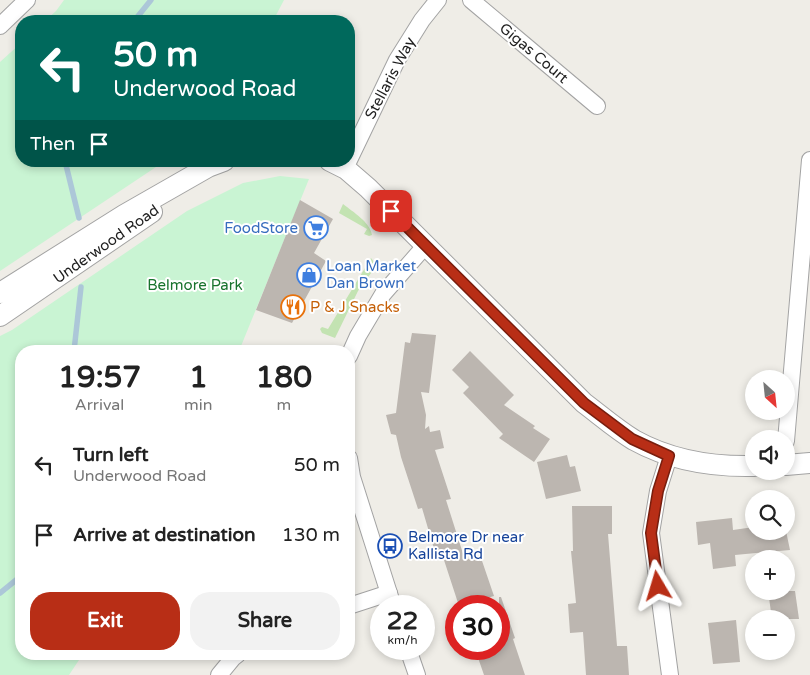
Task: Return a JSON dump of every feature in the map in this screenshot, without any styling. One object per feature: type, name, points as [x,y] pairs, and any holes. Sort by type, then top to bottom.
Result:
[{"type":"street","points":[[0,26],[27,0]]},
{"type":"street","name":"Stellaris Way","points":[[355,140],[397,60],[422,20],[438,0]]},
{"type":"street","name":"Gigas Court","points":[[471,0],[597,106]]},
{"type":"street","points":[[787,430],[807,242],[810,160]]},
{"type":"street","name":"Underwood Road","points":[[0,293],[124,215],[211,167]]},
{"type":"street","name":"Underwood Road","points":[[0,316],[131,227],[212,167]]},
{"type":"street","points":[[347,167],[584,403],[632,439],[669,456],[730,467],[745,466]]},
{"type":"street","points":[[354,345],[383,294],[425,246]]},
{"type":"street","points":[[669,456],[658,491],[651,533],[670,675]]},
{"type":"street","points":[[795,464],[810,463]]},
{"type":"street","points":[[355,486],[389,595]]},
{"type":"street","points":[[355,605],[370,603]]},
{"type":"street","points":[[219,675],[231,660]]},
{"type":"street","points":[[412,660],[417,675]]},
{"type":"green space","points":[[64,0],[284,0],[276,15],[52,15]]},
{"type":"green space","points":[[15,48],[15,167],[156,167],[0,271],[0,62]]},
{"type":"green space","name":"Belmore Park","points":[[280,176],[309,179],[241,345],[15,345],[15,660],[79,660],[69,675],[0,675],[0,336],[12,330],[187,211],[243,183]]},
{"type":"green space","points":[[343,204],[365,222],[372,235],[364,234],[367,229],[339,213]]},
{"type":"green space","points":[[371,258],[374,262],[374,269],[358,291],[335,338],[322,333],[320,329],[322,327],[328,329]]},
{"type":"building","points":[[300,200],[333,219],[314,253],[326,261],[292,323],[256,310]]},
{"type":"building","points":[[412,333],[436,335],[429,393],[421,392],[426,415],[425,429],[429,426],[430,432],[440,430],[444,448],[435,450],[451,499],[446,500],[465,560],[480,555],[494,595],[455,595],[443,557],[437,559],[422,508],[418,509],[396,435],[391,434],[386,415],[396,413],[405,342],[410,343]]},
{"type":"building","points":[[470,351],[514,395],[504,405],[535,426],[533,428],[550,439],[534,462],[499,438],[503,434],[463,393],[469,387],[452,370]]},
{"type":"building","points":[[567,455],[570,467],[575,466],[581,491],[546,499],[537,462]]},
{"type":"building","points":[[572,506],[612,506],[612,534],[608,534],[617,646],[627,646],[629,675],[586,675],[583,632],[570,633],[568,604],[576,603],[571,551],[573,551]]},
{"type":"building","points":[[732,518],[733,530],[745,528],[745,540],[788,540],[790,550],[745,550],[745,554],[735,555],[736,566],[713,569],[710,543],[698,545],[696,522]]},
{"type":"building","points":[[795,591],[799,619],[795,619],[795,610],[771,610],[769,600],[795,600]]},
{"type":"building","points":[[736,620],[740,662],[713,664],[708,623]]},
{"type":"building","points":[[510,623],[525,675],[484,675],[479,660],[510,660]]},
{"type":"waterway","points":[[139,15],[151,0]]},
{"type":"waterway","points":[[66,167],[79,218]]},
{"type":"waterway","points":[[75,345],[81,287]]},
{"type":"waterway","points":[[0,593],[15,581]]},
{"type":"place","name":"FoodStore","points":[[316,228]]},
{"type":"place","name":"Loan Market Dan Brown","points":[[309,275]]},
{"type":"place","name":"P & J Snacks","points":[[293,307]]},
{"type":"place","name":"Belmore Dr near Kallista Rd","points":[[390,546]]},
{"type":"route","points":[[391,211],[584,403],[632,439],[669,456],[658,491],[651,533],[658,586]]}]
